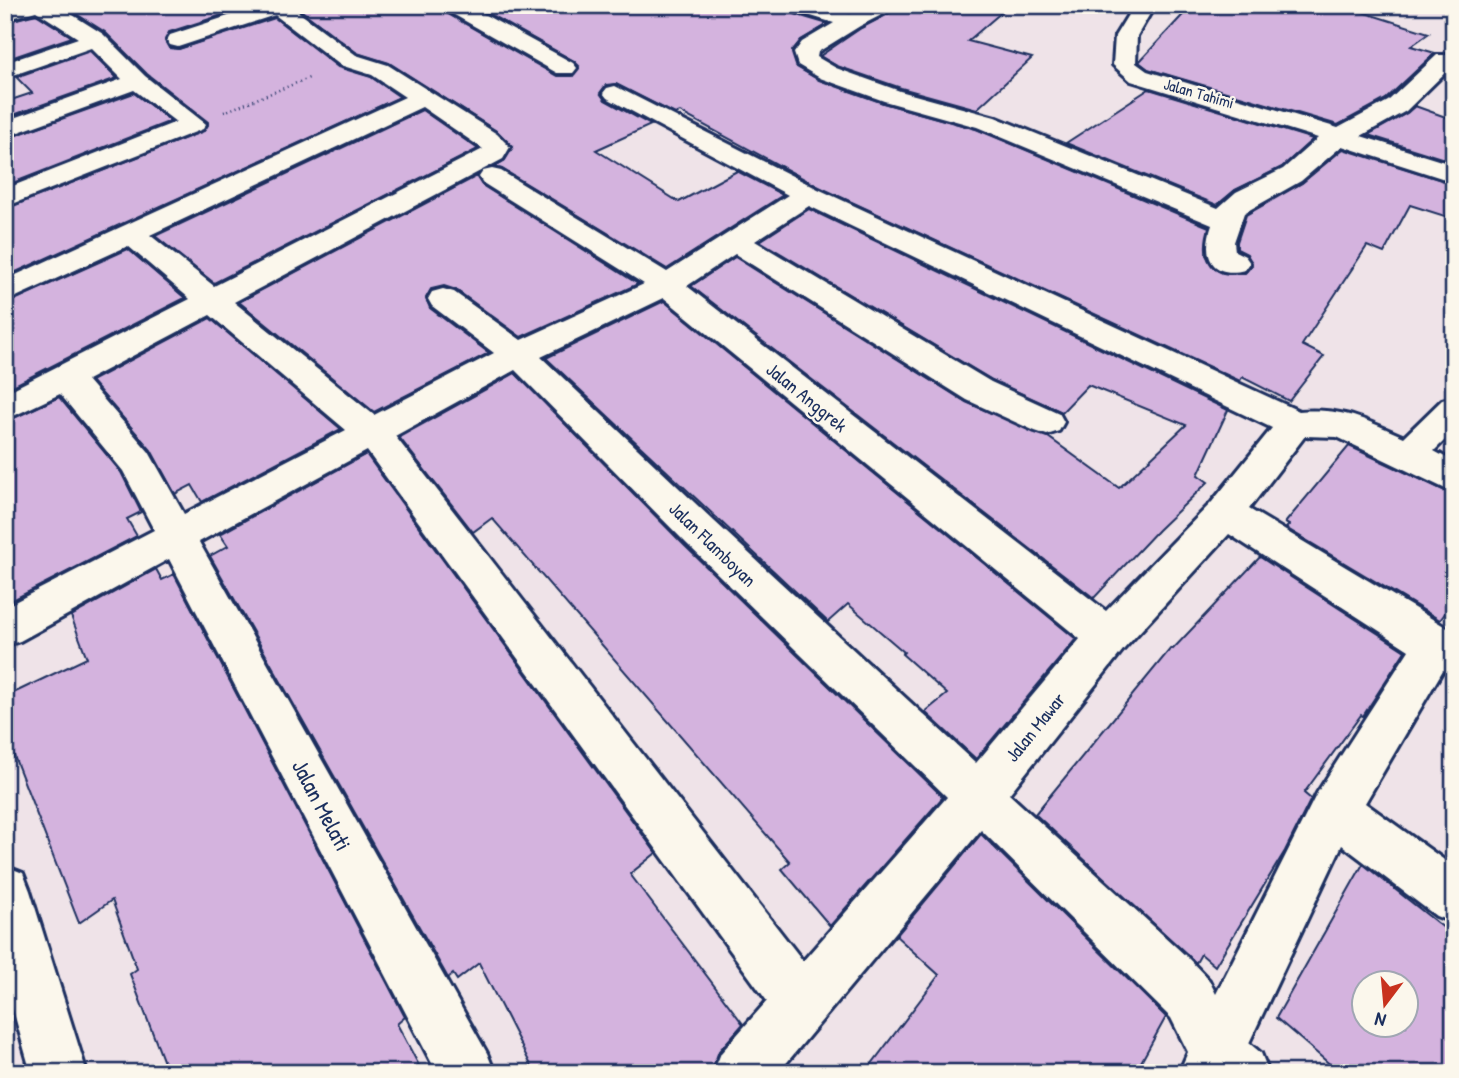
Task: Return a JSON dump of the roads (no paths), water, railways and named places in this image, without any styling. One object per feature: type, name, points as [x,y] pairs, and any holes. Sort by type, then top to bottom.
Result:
[{"type":"street","points":[[5,14],[32,5]]},
{"type":"street","points":[[5,199],[194,124],[137,81],[95,39],[42,5]]},
{"type":"street","points":[[451,5],[565,68]]},
{"type":"street","points":[[795,5],[852,21]]},
{"type":"street","points":[[886,5],[852,21],[810,47],[804,53],[809,64],[892,96],[986,122],[1226,221]]},
{"type":"street","name":"Jalan Tahimi","points":[[1145,5],[1126,36],[1124,65],[1129,70],[1139,76],[1339,137]]},
{"type":"street","points":[[5,408],[494,154],[497,147],[380,70],[348,60],[276,6],[178,40]]},
{"type":"street","points":[[5,71],[95,39]]},
{"type":"street","points":[[1235,263],[1222,255],[1220,242],[1231,209],[1292,175],[1339,137],[1404,102],[1445,60]]},
{"type":"street","points":[[5,130],[137,81]]},
{"type":"street","points":[[615,93],[808,195],[1295,424],[1330,422],[1348,427],[1409,454],[1454,479]]},
{"type":"street","points":[[5,292],[422,98]]},
{"type":"street","points":[[1339,137],[1454,174]]},
{"type":"street","name":"Jalan Anggrek","points":[[492,177],[667,285],[1108,637]]},
{"type":"street","points":[[5,628],[518,354],[667,285],[808,195]]},
{"type":"street","points":[[131,234],[215,300],[373,433],[801,1002]]},
{"type":"street","points":[[736,242],[979,391],[1047,422]]},
{"type":"street","name":"Jalan Flamboyan","points":[[443,299],[518,354],[700,532],[1175,984],[1190,999],[1221,1066]]},
{"type":"street","name":"Jalan Melati","points":[[65,378],[136,462],[467,1073]]},
{"type":"street","points":[[1409,454],[1454,409]]},
{"type":"street","name":"Jalan Mawar","points":[[741,1073],[979,796],[1108,637],[1225,513],[1295,424]]},
{"type":"street","points":[[1221,1066],[1334,810],[1445,649],[1225,513]]},
{"type":"street","points":[[1334,810],[1454,898]]},
{"type":"street","points":[[5,891],[59,1073]]}]
